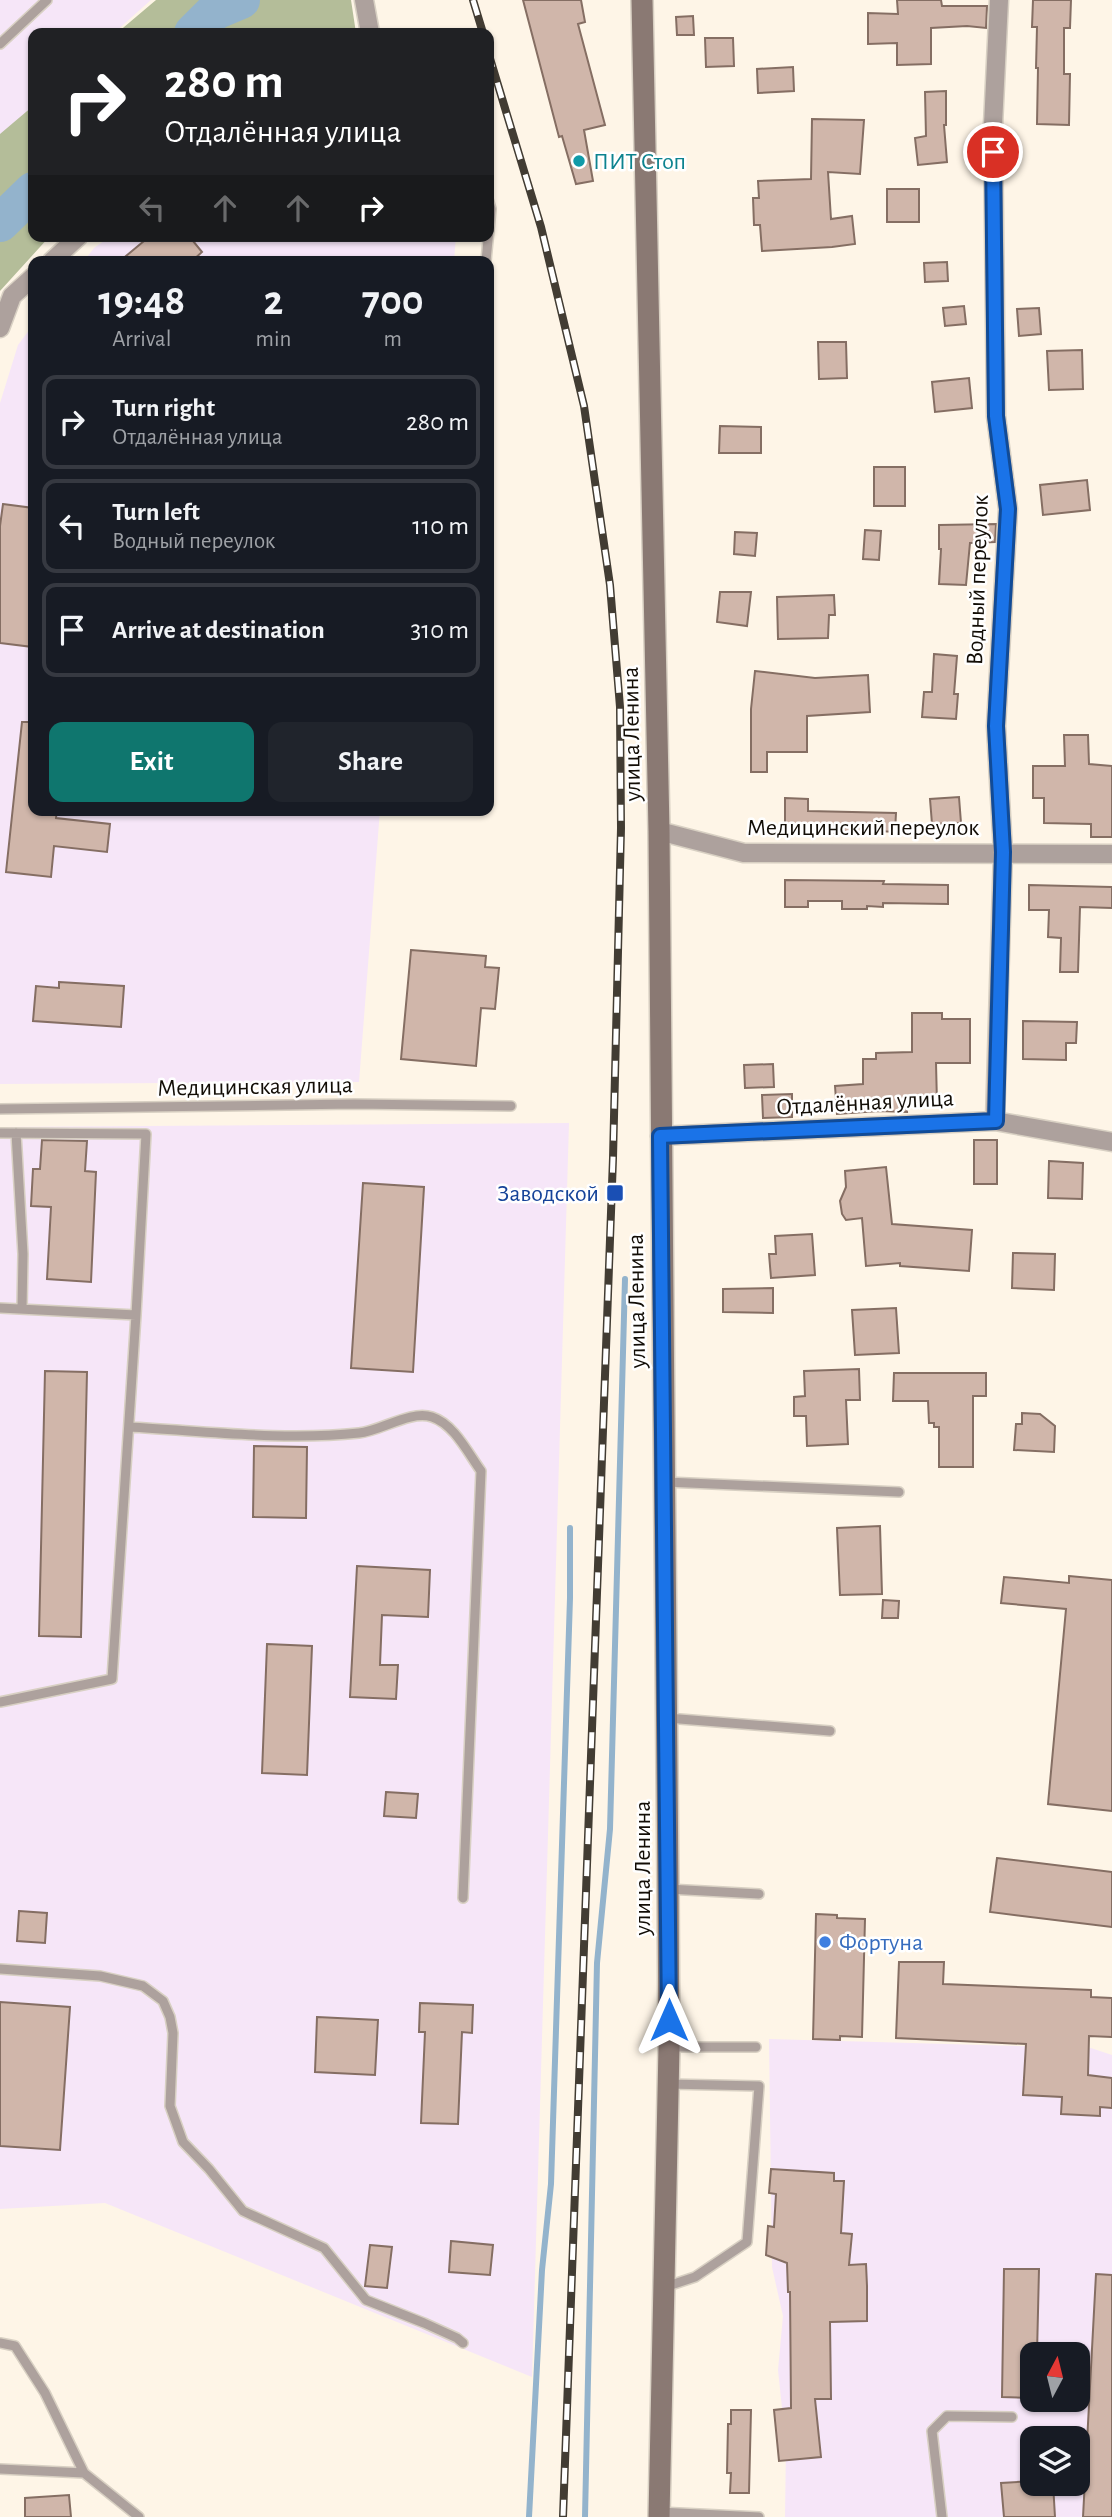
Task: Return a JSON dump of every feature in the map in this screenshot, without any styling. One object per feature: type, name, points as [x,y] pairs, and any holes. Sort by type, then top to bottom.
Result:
[{"type":"main road","name":"улица Ленина","points":[[642,0],[659,831],[667,1718],[669,2047],[659,2515]]},
{"type":"street","points":[[364,0],[369,28]]},
{"type":"street","name":"Водный переулок","points":[[996,1121],[1003,852],[996,726],[1008,509],[996,416],[993,125],[999,0]]},
{"type":"street","points":[[57,256],[73,242]]},
{"type":"street","points":[[0,328],[12,296],[28,282]]},
{"type":"street","name":"Медицинский переулок","points":[[659,831],[744,853],[1112,853]]},
{"type":"street","name":"Отдалённая улица","points":[[660,1136],[996,1121],[1112,1142]]},
{"type":"lane","points":[[0,44],[47,0]]},
{"type":"lane","name":"Медицинская улица","points":[[0,1109],[354,1104],[511,1106]]},
{"type":"lane","points":[[0,1133],[146,1134],[112,1679],[0,1702]]},
{"type":"lane","points":[[16,1133],[23,1254],[22,1309]]},
{"type":"lane","points":[[0,1308],[136,1315]]},
{"type":"lane","points":[[129,1427],[290,1436],[362,1433],[393,1422],[428,1415],[444,1422],[481,1471],[463,1898]]},
{"type":"lane","points":[[664,1482],[899,1492]]},
{"type":"lane","points":[[667,1718],[830,1731]]},
{"type":"lane","points":[[668,1889],[759,1894]]},
{"type":"lane","points":[[0,1969],[100,1976],[143,1986],[163,2001],[173,2033],[170,2106],[183,2142],[243,2211],[324,2248],[366,2300],[424,2323],[463,2343]]},
{"type":"lane","points":[[669,2047],[756,2047]]},
{"type":"lane","points":[[664,2287],[695,2277],[747,2242],[759,2085],[668,2084]]},
{"type":"lane","points":[[0,2343],[15,2346],[45,2393],[84,2473],[139,2517]]},
{"type":"lane","points":[[942,2517],[932,2431],[947,2416],[1012,2417]]},
{"type":"lane","points":[[0,2469],[84,2473]]},
{"type":"lane","points":[[659,2515],[757,2517]]},
{"type":"shaded area","points":[[0,0],[151,0],[120,28],[28,28],[28,111],[0,136]]},
{"type":"shaded area","points":[[102,242],[456,242],[454,256],[88,256]]},
{"type":"shaded area","points":[[28,332],[28,816],[380,816],[359,1082],[0,1084],[0,403],[18,345]]},
{"type":"shaded area","points":[[569,1123],[532,2377],[105,2203],[0,2209],[0,1127]]},
{"type":"shaded area","points":[[769,2039],[1091,2048],[1112,2055],[1112,2517],[785,2517],[786,2446],[778,2370],[783,2316],[772,2267]]},
{"type":"green space","points":[[156,0],[351,0],[355,28],[123,28]]},
{"type":"green space","points":[[28,110],[28,242],[45,242],[32,256],[28,256],[28,260],[0,291],[0,134]]},
{"type":"building","points":[[523,0],[581,0],[585,22],[578,24],[605,125],[584,130],[593,181],[576,184],[562,136],[559,137]]},
{"type":"building","points":[[897,0],[941,0],[942,6],[987,6],[986,28],[931,28],[931,64],[897,65],[897,43],[868,44],[868,13],[898,14]]},
{"type":"building","points":[[1033,0],[1071,0],[1070,28],[1064,28],[1064,74],[1070,74],[1069,125],[1037,124],[1037,27],[1032,27]]},
{"type":"building","points":[[693,16],[694,35],[677,35],[676,17]]},
{"type":"building","points":[[705,38],[733,38],[734,66],[706,67]]},
{"type":"building","points":[[793,67],[794,91],[758,93],[757,69]]},
{"type":"building","points":[[946,91],[944,125],[947,162],[918,165],[915,138],[926,136],[925,92]]},
{"type":"building","points":[[812,119],[864,120],[860,174],[828,172],[831,219],[852,216],[855,244],[762,251],[760,225],[754,225],[753,198],[759,198],[758,181],[811,179]]},
{"type":"building","points":[[887,189],[919,189],[919,222],[887,222]]},
{"type":"building","points":[[143,242],[194,242],[202,252],[198,256],[126,256]]},
{"type":"building","points":[[947,262],[948,281],[925,282],[924,263]]},
{"type":"building","points":[[964,306],[966,324],[945,326],[943,308]]},
{"type":"building","points":[[1039,308],[1041,334],[1019,336],[1017,309]]},
{"type":"building","points":[[818,342],[846,342],[847,378],[819,379]]},
{"type":"building","points":[[1082,350],[1083,389],[1049,390],[1047,351]]},
{"type":"building","points":[[969,378],[972,408],[935,412],[932,382]]},
{"type":"building","points":[[720,426],[761,427],[761,453],[719,453]]},
{"type":"building","points":[[874,467],[905,467],[905,506],[874,506]]},
{"type":"building","points":[[1087,480],[1090,510],[1043,515],[1040,485]]},
{"type":"building","points":[[3,504],[28,507],[28,646],[0,643],[0,526]]},
{"type":"building","points":[[996,524],[995,542],[970,543],[966,585],[939,584],[939,525]]},
{"type":"building","points":[[865,530],[881,531],[879,560],[863,559]]},
{"type":"building","points":[[735,532],[757,533],[755,556],[734,554]]},
{"type":"building","points":[[720,592],[751,592],[747,626],[717,622]]},
{"type":"building","points":[[834,595],[835,615],[829,615],[828,638],[778,639],[777,597]]},
{"type":"building","points":[[934,654],[957,656],[954,694],[958,694],[956,719],[922,717],[924,692],[932,692]]},
{"type":"building","points":[[755,671],[815,678],[868,675],[870,712],[807,716],[807,752],[767,752],[767,772],[751,772],[751,709]]},
{"type":"building","points":[[22,722],[28,722],[28,816],[56,816],[110,824],[107,852],[54,846],[51,877],[6,872]]},
{"type":"building","points":[[1064,735],[1088,735],[1089,764],[1112,766],[1112,837],[1091,837],[1091,824],[1044,823],[1044,798],[1033,798],[1033,766],[1065,766]]},
{"type":"building","points":[[959,797],[961,823],[932,824],[930,799]]},
{"type":"building","points":[[785,798],[808,799],[808,811],[896,813],[895,832],[861,830],[861,833],[829,833],[829,830],[785,829]]},
{"type":"building","points":[[785,880],[948,885],[948,904],[883,903],[883,907],[842,909],[842,901],[808,901],[808,907],[785,907]]},
{"type":"building","points":[[1029,885],[1112,887],[1112,908],[1080,907],[1078,972],[1060,972],[1061,938],[1048,937],[1049,910],[1029,910]]},
{"type":"building","points":[[411,950],[486,956],[485,967],[499,968],[495,1009],[481,1008],[476,1066],[401,1059]]},
{"type":"building","points":[[59,982],[124,986],[121,1027],[33,1021],[36,986],[59,988]]},
{"type":"building","points":[[912,1013],[942,1013],[942,1019],[970,1019],[970,1063],[936,1063],[937,1103],[906,1104],[907,1112],[837,1114],[835,1086],[863,1084],[863,1059],[876,1059],[876,1053],[912,1052]]},
{"type":"building","points":[[1023,1021],[1077,1022],[1076,1043],[1066,1043],[1066,1060],[1023,1059]]},
{"type":"building","points":[[773,1064],[774,1087],[745,1088],[744,1065]]},
{"type":"building","points":[[792,1094],[792,1117],[763,1118],[762,1095]]},
{"type":"building","points":[[42,1140],[87,1141],[85,1171],[96,1172],[91,1282],[47,1279],[51,1207],[31,1206],[33,1169],[40,1169]]},
{"type":"building","points":[[974,1140],[997,1140],[997,1184],[974,1184]]},
{"type":"building","points":[[1049,1161],[1083,1163],[1082,1199],[1048,1198]]},
{"type":"building","points":[[886,1167],[892,1224],[972,1230],[969,1271],[900,1266],[900,1263],[866,1266],[862,1218],[846,1220],[842,1214],[840,1201],[846,1187],[845,1171]]},
{"type":"building","points":[[363,1183],[424,1187],[413,1372],[351,1368]]},
{"type":"building","points":[[812,1234],[815,1275],[771,1278],[769,1254],[776,1254],[775,1236]]},
{"type":"building","points":[[1013,1253],[1055,1254],[1054,1290],[1012,1288]]},
{"type":"building","points":[[773,1288],[773,1313],[723,1312],[723,1289]]},
{"type":"building","points":[[896,1308],[899,1353],[855,1355],[852,1310]]},
{"type":"building","points":[[859,1369],[860,1400],[846,1400],[848,1444],[807,1446],[806,1416],[794,1416],[794,1397],[805,1396],[804,1371]]},
{"type":"building","points":[[45,1371],[87,1372],[81,1637],[39,1636]]},
{"type":"building","points":[[894,1373],[986,1373],[986,1396],[973,1396],[973,1467],[939,1467],[939,1427],[929,1423],[928,1401],[893,1401]]},
{"type":"building","points":[[1022,1413],[1040,1414],[1055,1426],[1054,1452],[1014,1450],[1016,1424],[1022,1424]]},
{"type":"building","points":[[254,1446],[307,1447],[306,1518],[253,1517]]},
{"type":"building","points":[[880,1526],[882,1594],[840,1595],[837,1528]]},
{"type":"building","points":[[357,1566],[430,1570],[428,1617],[382,1615],[380,1665],[398,1665],[396,1699],[350,1697]]},
{"type":"building","points":[[1069,1576],[1112,1580],[1112,1811],[1048,1804],[1066,1609],[1001,1603],[1004,1577],[1069,1583]]},
{"type":"building","points":[[883,1600],[899,1601],[898,1618],[882,1618]]},
{"type":"building","points":[[267,1644],[312,1646],[307,1775],[262,1773]]},
{"type":"building","points":[[386,1792],[418,1794],[416,1818],[384,1816]]},
{"type":"building","points":[[997,1858],[1112,1872],[1112,1927],[990,1912]]},
{"type":"building","points":[[19,1911],[47,1913],[45,1943],[17,1941]]},
{"type":"building","points":[[816,1914],[865,1919],[862,2037],[840,2036],[840,2040],[813,2039]]},
{"type":"building","points":[[899,1962],[944,1962],[943,1984],[1091,1990],[1091,1997],[1112,1998],[1112,2037],[1089,2036],[1088,2075],[1112,2078],[1112,2108],[1100,2107],[1100,2116],[1061,2114],[1062,2097],[1023,2095],[1026,2044],[896,2038]]},
{"type":"building","points":[[0,2002],[70,2007],[60,2150],[0,2146]]},
{"type":"building","points":[[420,2003],[473,2005],[472,2033],[462,2032],[458,2124],[421,2123],[425,2032],[419,2032]]},
{"type":"building","points":[[317,2017],[378,2020],[375,2075],[315,2072]]},
{"type":"building","points":[[771,2169],[834,2173],[834,2181],[844,2181],[841,2233],[852,2234],[849,2265],[866,2264],[867,2321],[830,2322],[831,2399],[815,2399],[821,2457],[779,2461],[774,2410],[791,2408],[790,2292],[787,2263],[766,2255],[768,2226],[774,2227],[776,2194],[769,2193]]},
{"type":"building","points":[[451,2241],[493,2245],[490,2275],[449,2272]]},
{"type":"building","points":[[370,2245],[392,2247],[387,2288],[365,2286]]},
{"type":"building","points":[[1004,2269],[1039,2269],[1037,2342],[1020,2342],[1020,2398],[1002,2397]]},
{"type":"building","points":[[1096,2274],[1112,2275],[1112,2517],[1083,2517],[1084,2496],[1090,2496],[1090,2426],[1088,2426]]},
{"type":"building","points":[[731,2410],[751,2410],[749,2493],[730,2493],[731,2473],[727,2473],[728,2424],[731,2424]]},
{"type":"building","points":[[1020,2482],[1020,2496],[1054,2496],[1055,2517],[1004,2517],[1001,2483]]},
{"type":"building","points":[[69,2495],[71,2517],[25,2517],[25,2498]]},
{"type":"waterway","points":[[198,28],[215,11],[241,0]]},
{"type":"waterway","points":[[0,223],[28,196]]},
{"type":"waterway","points":[[585,2517],[597,1963],[610,1829],[625,1279]]},
{"type":"waterway","points":[[529,2517],[542,2270],[551,2184],[570,1528]]},
{"type":"railway","points":[[473,0],[481,28]]},
{"type":"railway","points":[[494,72],[541,227],[584,406],[610,585],[620,707],[621,828],[613,1158],[563,2517]]},
{"type":"place","name":"ПИТ Стоп","points":[[579,161]]},
{"type":"place","name":"Заводской","points":[[615,1193]]},
{"type":"place","name":"Фортуна","points":[[825,1942]]},
{"type":"route","points":[[669,2020],[660,1136],[996,1121],[1003,852],[996,726],[1008,509],[996,416],[993,152]]}]
